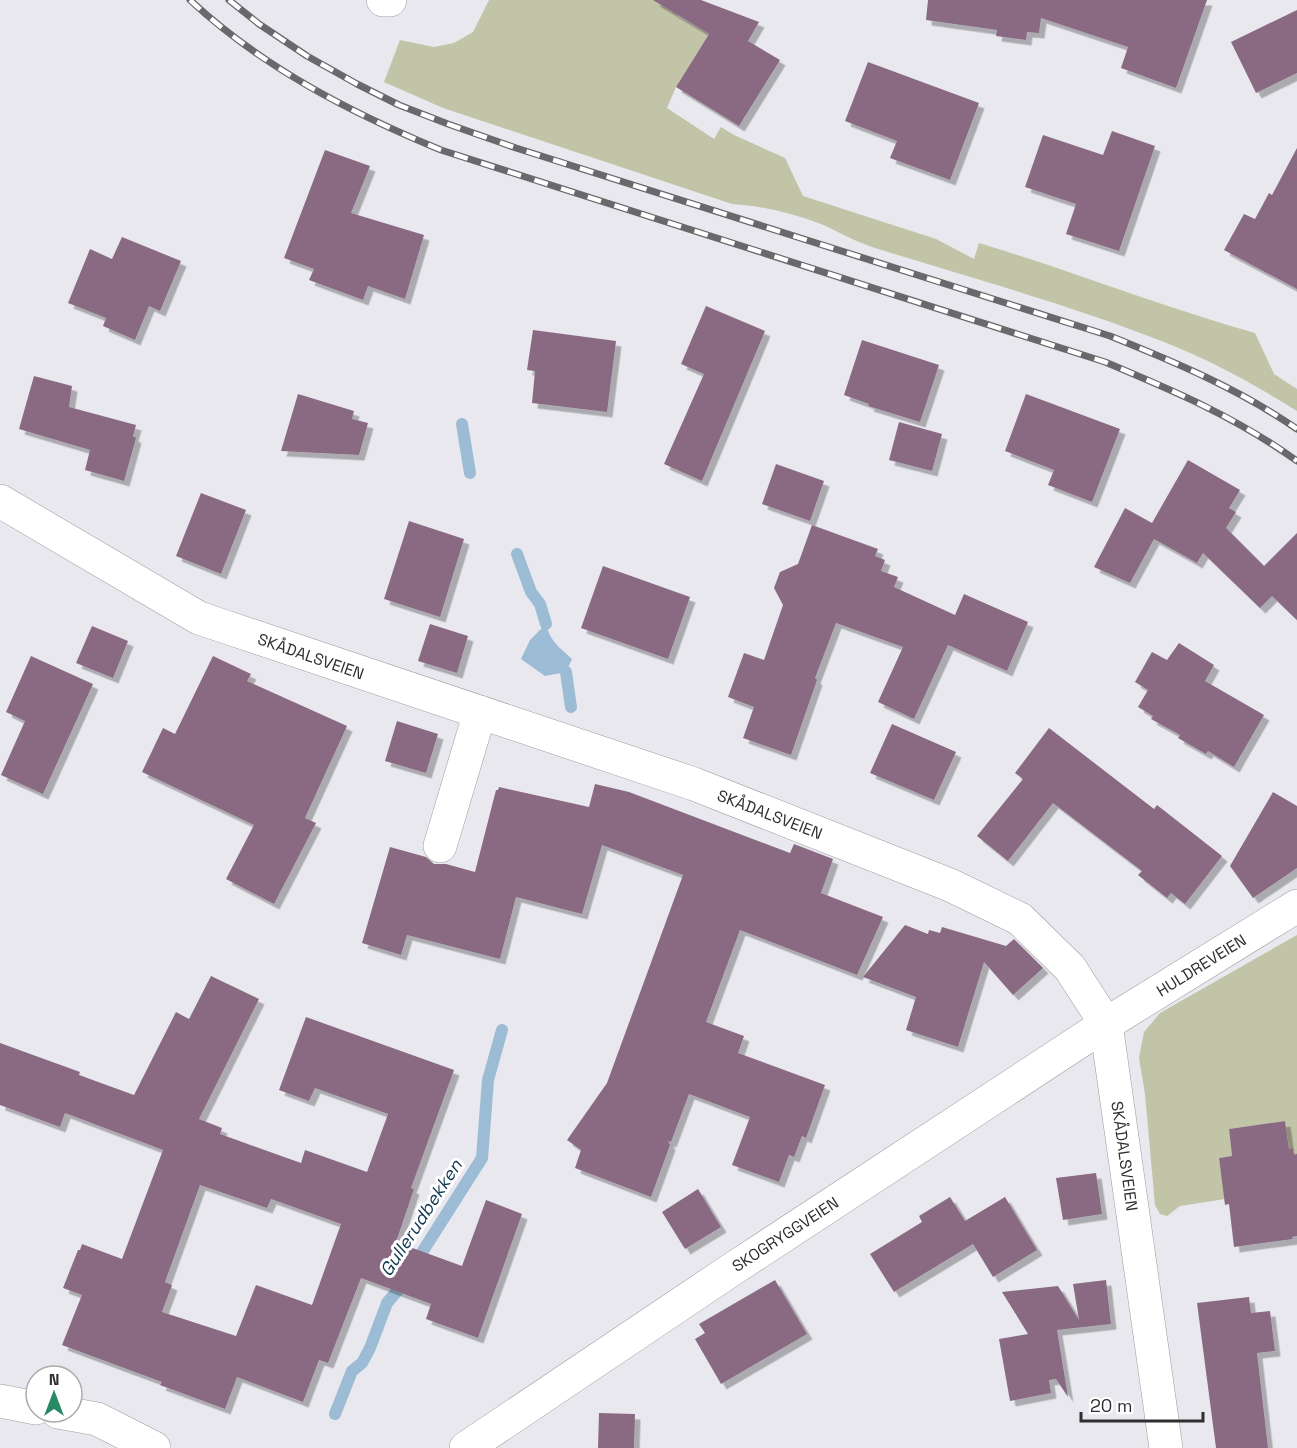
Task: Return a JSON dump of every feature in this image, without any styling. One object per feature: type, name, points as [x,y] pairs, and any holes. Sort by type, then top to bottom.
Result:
[{"type":"street","points":[[383,0],[390,0]]},
{"type":"street","name":"SKÅDALSVEIEN","points":[[0,501],[199,618],[694,784],[950,885],[1020,919],[1070,968],[1106,1024],[1166,1448]]},
{"type":"street","points":[[440,846],[480,712]]},
{"type":"street","name":"HULDREVEIEN","points":[[1106,1024],[1297,906]]},
{"type":"street","name":"SKOGRYGGVEIEN","points":[[466,1448],[728,1272],[1106,1024]]},
{"type":"street","points":[[0,1401],[24,1406]]},
{"type":"street","points":[[84,1417],[98,1419],[154,1448]]},
{"type":"green space","points":[[489,0],[687,0],[678,16],[709,34],[676,87],[667,108],[714,139],[721,127],[785,158],[803,196],[936,239],[974,259],[979,243],[1255,333],[1274,374],[1297,389],[1297,411],[1216,365],[1181,349],[1093,316],[875,248],[821,224],[799,217],[766,208],[732,204],[443,108],[384,82],[400,40],[434,47],[454,43],[473,32]]},
{"type":"green space","points":[[1297,935],[1297,1154],[1294,1156],[1293,1149],[1289,1149],[1285,1121],[1229,1129],[1232,1156],[1219,1158],[1225,1199],[1180,1206],[1167,1216],[1160,1214],[1155,1205],[1145,1094],[1139,1058],[1144,1032],[1160,1013]]},
{"type":"water","points":[[546,624],[553,639],[572,659],[566,672],[545,676],[521,659],[530,640]]},
{"type":"building","points":[[653,0],[701,0],[759,22],[748,41],[780,60],[739,126],[676,87],[709,34]]},
{"type":"building","points":[[928,0],[1207,0],[1176,88],[1121,68],[1128,47],[1041,18],[1039,33],[1027,32],[1026,40],[996,36],[997,30],[926,20]]},
{"type":"building","points":[[1297,10],[1297,73],[1256,93],[1231,42]]},
{"type":"building","points":[[868,62],[979,103],[950,180],[890,158],[897,141],[845,121]]},
{"type":"building","points":[[1112,131],[1155,146],[1119,251],[1066,234],[1076,204],[1025,187],[1043,135],[1103,155]]},
{"type":"building","points":[[1297,148],[1297,289],[1224,250],[1244,214],[1255,219],[1269,193],[1272,195]]},
{"type":"building","points":[[325,150],[370,166],[351,213],[424,235],[405,299],[368,286],[363,300],[309,280],[314,269],[284,258]]},
{"type":"building","points":[[122,237],[181,261],[160,311],[149,306],[135,340],[103,326],[106,318],[68,303],[90,249],[112,259]]},
{"type":"building","points":[[706,306],[765,331],[702,481],[664,464],[704,374],[681,364]]},
{"type":"building","points":[[533,330],[616,341],[607,412],[532,403],[535,371],[527,370]]},
{"type":"building","points":[[862,340],[939,365],[920,422],[868,406],[869,404],[844,395]]},
{"type":"building","points":[[34,376],[72,386],[69,407],[136,425],[133,436],[136,438],[124,481],[85,470],[90,450],[19,429]]},
{"type":"building","points":[[298,394],[354,411],[352,419],[368,423],[359,455],[281,451]]},
{"type":"building","points":[[1026,394],[1120,429],[1092,502],[1048,485],[1054,470],[1005,451]]},
{"type":"building","points":[[899,422],[942,434],[932,471],[889,460]]},
{"type":"building","points":[[1188,460],[1240,490],[1229,508],[1236,512],[1226,528],[1264,566],[1297,533],[1297,620],[1272,596],[1260,608],[1203,553],[1197,563],[1154,539],[1130,583],[1094,567],[1125,508],[1152,523]]},
{"type":"building","points":[[776,464],[824,481],[810,521],[762,504]]},
{"type":"building","points":[[201,493],[246,510],[221,574],[176,556]]},
{"type":"building","points":[[409,521],[464,539],[440,617],[384,599]]},
{"type":"building","points":[[812,525],[878,549],[875,556],[885,560],[881,571],[898,577],[894,587],[955,615],[964,594],[1028,622],[1007,671],[948,645],[914,719],[878,702],[903,647],[836,623],[815,678],[817,680],[791,755],[743,738],[754,707],[728,697],[744,653],[764,660],[783,605],[774,588],[780,572],[798,564]]},
{"type":"building","points":[[603,566],[690,597],[668,659],[581,628]]},
{"type":"building","points":[[430,624],[468,636],[457,673],[418,661]]},
{"type":"building","points":[[92,626],[128,641],[113,678],[76,663]]},
{"type":"building","points":[[1179,643],[1214,665],[1205,681],[1264,715],[1234,767],[1208,751],[1206,754],[1178,738],[1180,735],[1151,719],[1153,716],[1138,707],[1148,690],[1135,682],[1152,652],[1167,660]]},
{"type":"building","points":[[31,656],[93,684],[43,794],[1,775],[25,721],[6,712]]},
{"type":"building","points":[[213,656],[251,674],[247,681],[347,726],[305,818],[316,823],[274,904],[226,879],[254,825],[142,772],[163,728],[175,734]]},
{"type":"building","points":[[397,721],[438,734],[426,773],[385,761]]},
{"type":"building","points":[[892,724],[956,752],[934,800],[870,773]]},
{"type":"building","points":[[1049,728],[1154,809],[1157,805],[1222,856],[1185,904],[1171,893],[1167,898],[1138,875],[1142,871],[1053,803],[1008,861],[977,836],[1023,779],[1015,773]]},
{"type":"building","points":[[595,784],[629,792],[790,853],[794,844],[833,859],[821,893],[883,917],[857,975],[740,930],[706,1022],[744,1036],[738,1053],[825,1085],[806,1138],[802,1136],[794,1157],[789,1155],[779,1182],[732,1165],[750,1117],[689,1094],[671,1142],[668,1141],[670,1145],[651,1197],[575,1168],[581,1150],[567,1140],[607,1083],[683,875],[602,845],[582,914],[516,897],[500,959],[407,935],[401,955],[362,943],[390,847],[426,857],[434,864],[446,864],[475,872],[496,790],[499,787],[589,807]]},
{"type":"building","points":[[1273,792],[1297,806],[1297,868],[1253,898],[1230,866]]},
{"type":"building","points":[[905,925],[928,934],[929,930],[940,933],[942,927],[1006,946],[1014,939],[1043,968],[1013,995],[984,962],[958,1047],[906,1030],[916,997],[863,977]]},
{"type":"building","points":[[211,976],[259,999],[199,1119],[222,1128],[220,1134],[301,1163],[305,1150],[367,1172],[388,1114],[315,1088],[309,1101],[279,1090],[306,1017],[454,1070],[411,1188],[414,1189],[396,1242],[462,1266],[486,1200],[522,1214],[478,1338],[426,1319],[431,1304],[361,1278],[328,1363],[319,1360],[303,1402],[237,1377],[225,1409],[160,1385],[162,1382],[62,1345],[82,1295],[63,1288],[78,1250],[82,1244],[122,1259],[163,1150],[65,1113],[60,1127],[0,1105],[0,1043],[80,1072],[79,1075],[134,1095],[176,1012],[189,1019]],"holes":[[[200,1185],[267,1208],[271,1199],[341,1224],[312,1305],[256,1285],[236,1336],[162,1312],[172,1285],[165,1282]]]},
{"type":"building","points":[[1285,1121],[1289,1149],[1293,1148],[1294,1155],[1297,1154],[1297,1236],[1292,1237],[1293,1239],[1234,1247],[1229,1204],[1225,1205],[1219,1158],[1232,1156],[1229,1129]]},
{"type":"building","points":[[1096,1173],[1102,1214],[1063,1220],[1056,1178]]},
{"type":"building","points":[[698,1189],[721,1227],[685,1249],[662,1212]]},
{"type":"building","points":[[950,1197],[965,1221],[1005,1197],[1037,1250],[993,1277],[973,1244],[894,1292],[870,1254],[922,1222],[919,1216]]},
{"type":"building","points":[[775,1280],[807,1334],[721,1384],[695,1339],[705,1333],[699,1324]]},
{"type":"building","points":[[1106,1280],[1111,1324],[1057,1330],[1068,1397],[1056,1379],[1049,1380],[1051,1393],[1010,1401],[999,1339],[1028,1334],[1002,1292],[1058,1286],[1079,1320],[1073,1284]]},
{"type":"building","points":[[1249,1297],[1251,1313],[1270,1311],[1275,1351],[1257,1353],[1268,1448],[1216,1448],[1197,1303]]},
{"type":"building","points":[[599,1413],[635,1414],[634,1448],[598,1448]]},
{"type":"waterway","points":[[462,424],[470,473]]},
{"type":"waterway","points":[[517,554],[531,592],[540,604],[546,624]]},
{"type":"waterway","points":[[566,672],[571,707]]},
{"type":"waterway","name":"Gullerudbekken","points":[[414,1265],[482,1158],[488,1080],[502,1030]]},
{"type":"waterway","name":"Gullerudbekken","points":[[335,1414],[352,1371],[362,1363],[387,1303],[404,1279]]},
{"type":"railway","points":[[190,0],[218,24],[277,67],[341,104],[407,136],[441,150],[1105,362],[1180,394],[1228,418],[1297,461]]},
{"type":"railway","points":[[229,0],[259,24],[307,56],[399,105],[516,148],[1110,336],[1182,366],[1229,389],[1297,429]]}]
